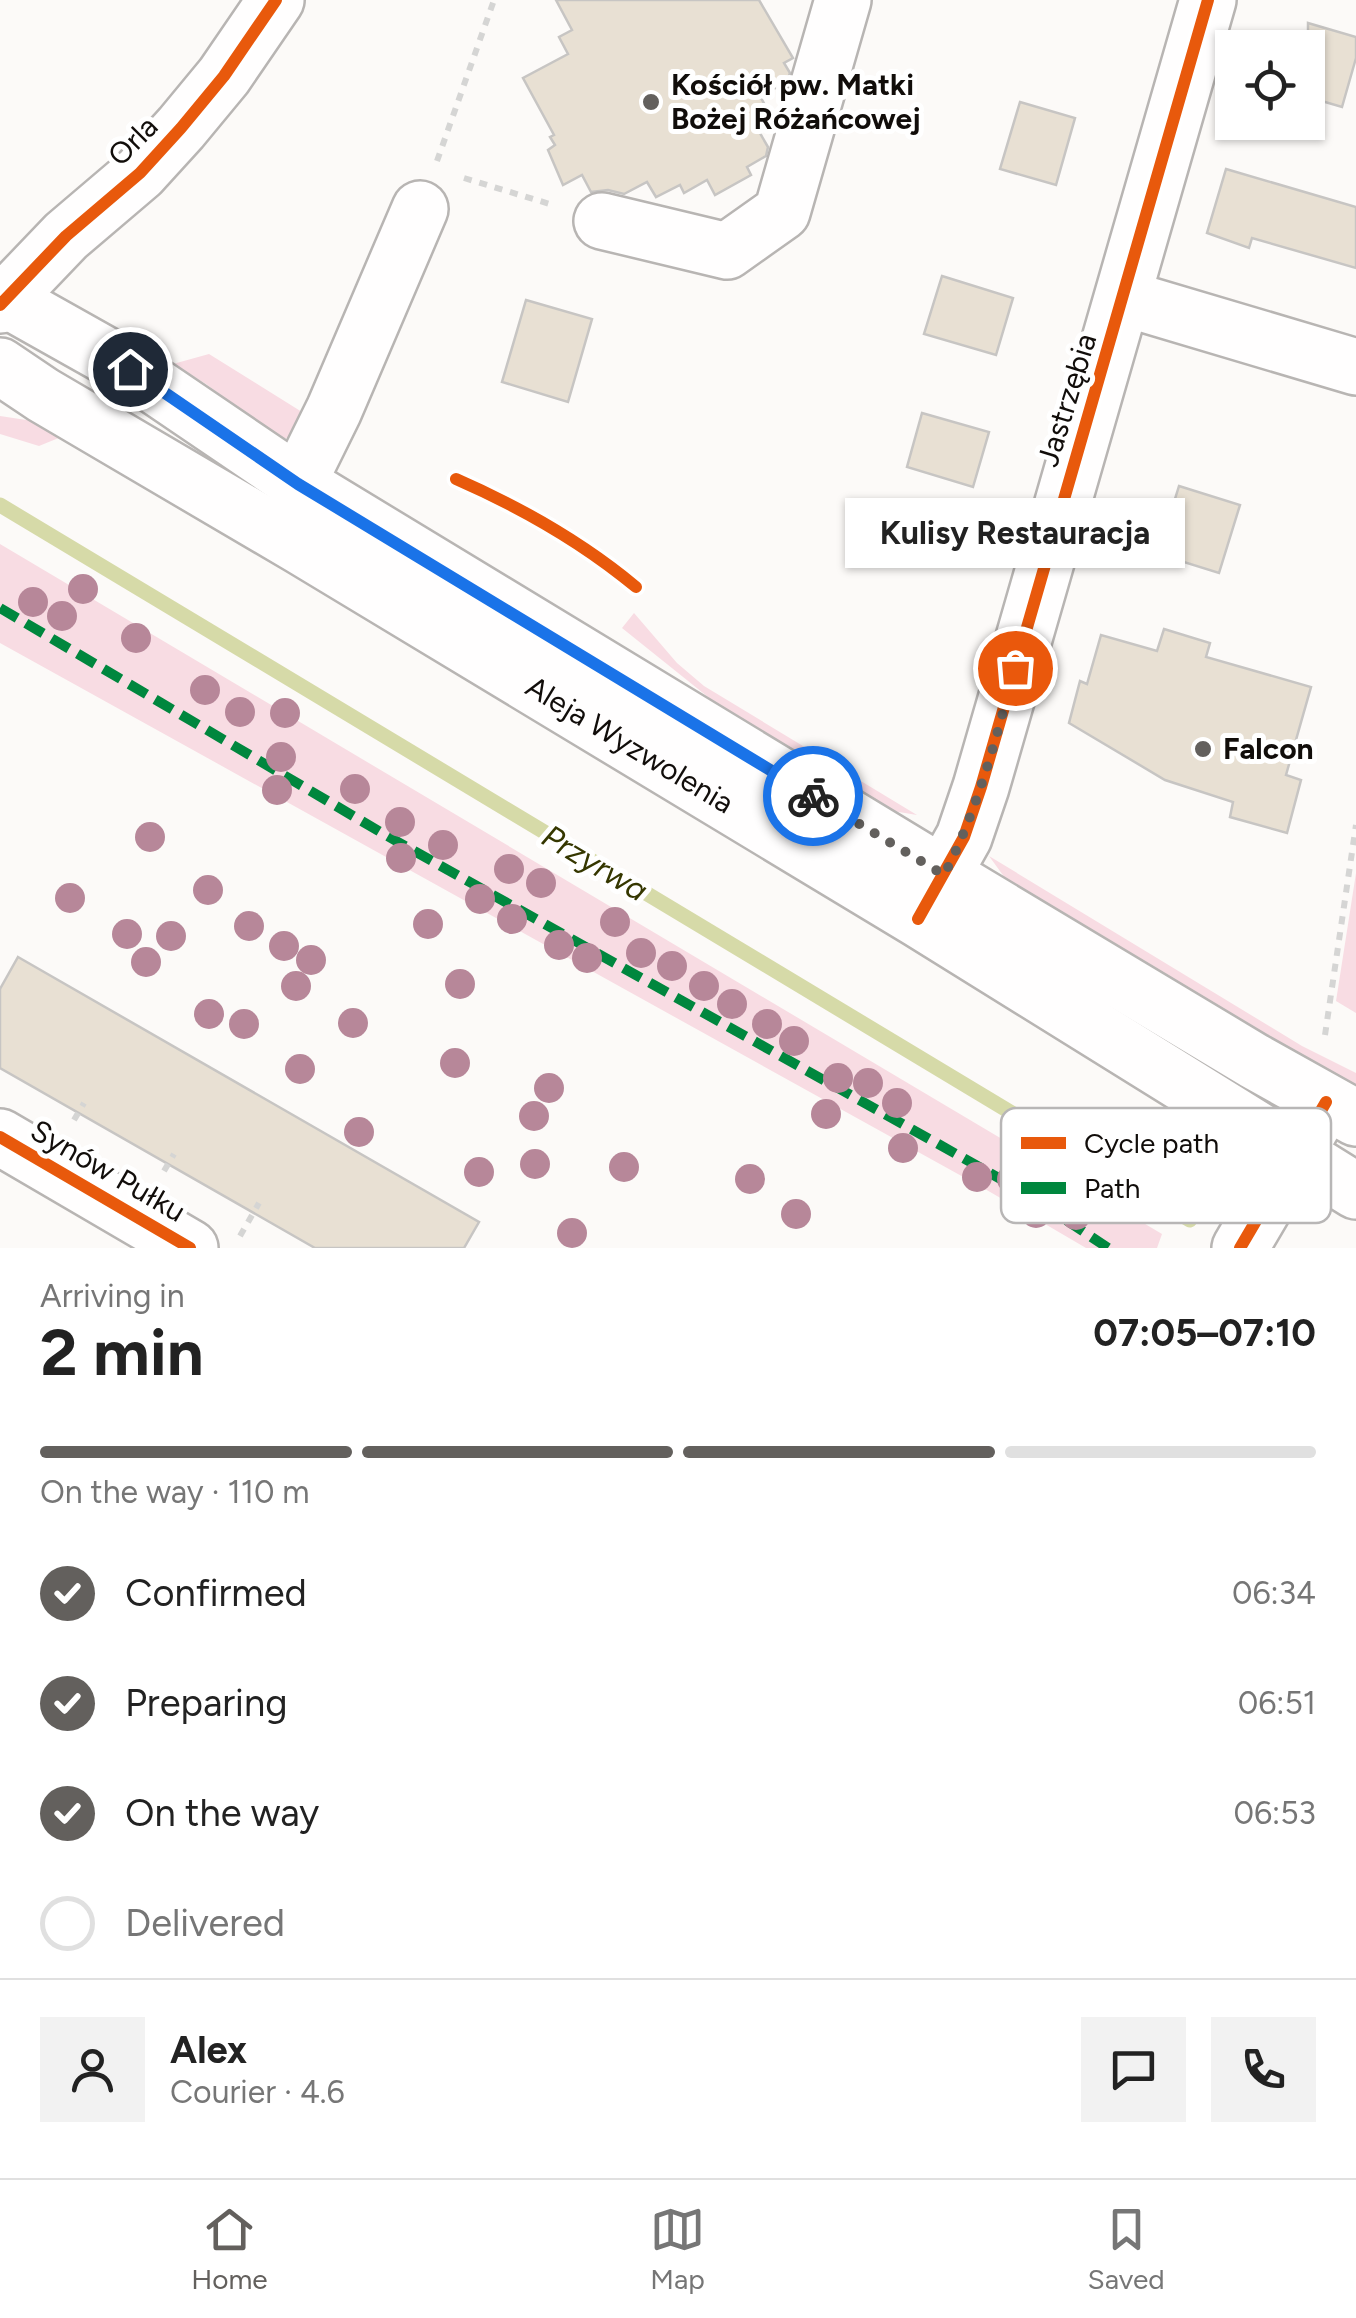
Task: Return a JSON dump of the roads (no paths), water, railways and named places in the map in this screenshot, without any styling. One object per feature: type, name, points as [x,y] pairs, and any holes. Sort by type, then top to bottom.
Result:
[{"type":"main road","name":"Orla","points":[[2,300],[66,236],[140,172],[181,128],[224,76],[276,0]]},
{"type":"main road","points":[[602,220],[727,251],[782,212],[843,0]]},
{"type":"main road","name":"Jastrzębia","points":[[931,897],[964,837],[981,787],[1208,0]]},
{"type":"main road","points":[[298,484],[334,410],[427,189]]},
{"type":"main road","points":[[1124,298],[1356,367]]},
{"type":"main road","name":"Aleja Wyzwolenia","points":[[2,300],[130,369],[298,484],[931,897],[1234,1108]]},
{"type":"main road","name":"Aleja Wyzwolenia","points":[[0,366],[334,566],[931,897],[1341,1110]]},
{"type":"main road","name":"Synów Pułku","points":[[0,1138],[213,1246]]},
{"type":"main road","name":"Aleja Wyzwolenia","points":[[1331,1174],[1356,1191]]},
{"type":"main road","points":[[1240,1248],[1255,1223]]},
{"type":"waterway","name":"Przyrwa","points":[[0,505],[1004,1108]]},
{"type":"place","name":"Kościół pw. Matki Bożej Różańcowej","points":[[651,102]]},
{"type":"place","name":"Kulisy Restauracja","points":[[1015,668]]},
{"type":"place","name":"Falcon","points":[[1203,749]]}]
